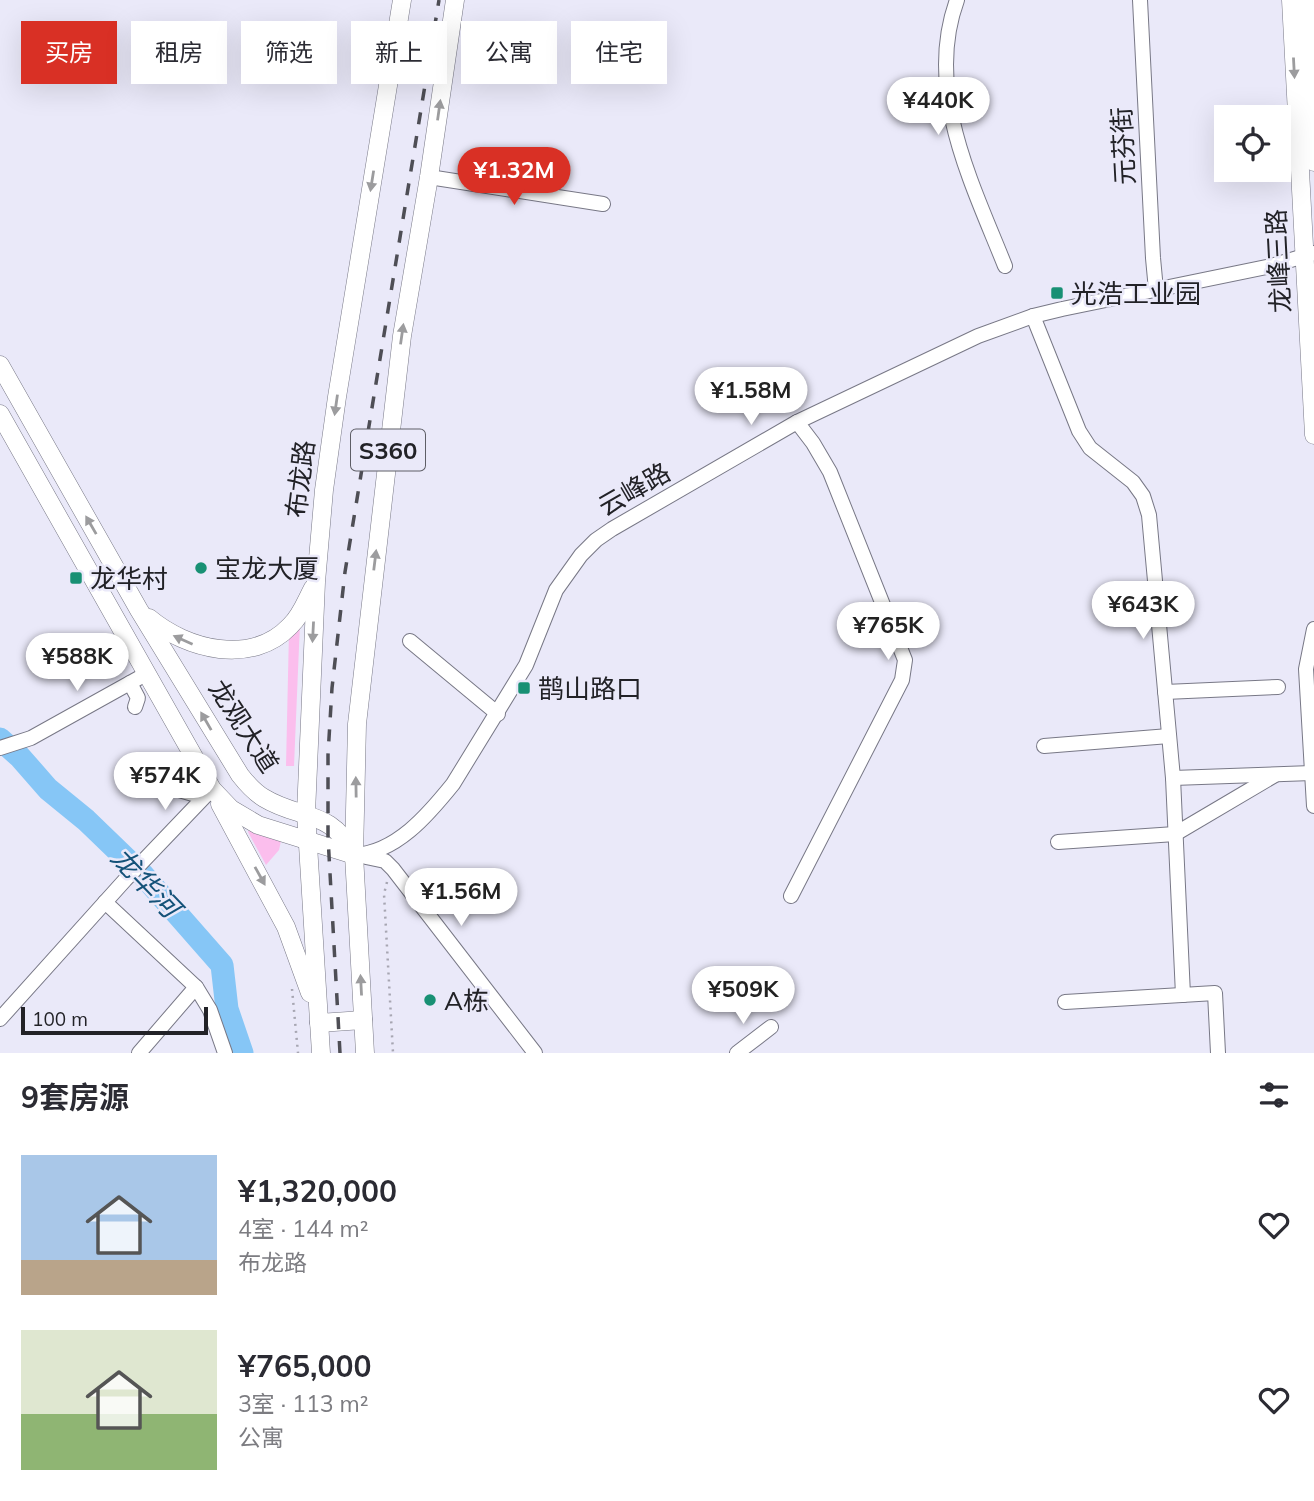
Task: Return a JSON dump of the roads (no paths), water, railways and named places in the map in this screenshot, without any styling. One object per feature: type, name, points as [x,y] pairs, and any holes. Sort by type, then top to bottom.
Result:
[{"type":"main road","name":"布龙路","points":[[321,1053],[306,813],[316,582],[324,490],[337,397],[402,0]]},
{"type":"main road","name":"S360","points":[[354,855],[357,724],[402,336],[455,0]]},
{"type":"main road","name":"龙峰三路","points":[[1291,0],[1309,254],[1314,433]]},
{"type":"main road","points":[[1306,0],[1314,162]]},
{"type":"main road","name":"龙观大道","points":[[0,365],[139,610],[240,775],[266,800],[306,813],[338,831],[354,855]]},
{"type":"main road","points":[[0,414],[146,674],[207,794],[286,928],[319,1023],[363,1020]]},
{"type":"main road","points":[[139,610],[166,631],[189,643],[213,648],[240,649],[263,644],[290,626],[316,582]]},
{"type":"main road","points":[[207,794],[265,828],[354,855],[365,1053]]},
{"type":"street","points":[[957,0],[947,29],[945,48],[953,126],[961,157],[1005,266]]},
{"type":"street","name":"元芬街","points":[[1140,0],[1156,290]]},
{"type":"street","points":[[429,177],[603,204]]},
{"type":"street","name":"云峰路","points":[[354,855],[385,849],[440,801],[469,761],[526,666],[556,590],[569,569],[596,540],[746,449],[978,336],[1033,316],[1271,266],[1309,254]]},
{"type":"street","points":[[1033,316],[1079,430],[1090,447],[1133,482],[1143,496],[1149,515],[1172,778],[1183,995]]},
{"type":"street","points":[[791,896],[902,680],[905,660],[830,472],[797,422]]},
{"type":"street","points":[[1314,629],[1306,669],[1314,806]]},
{"type":"street","points":[[410,641],[498,714]]},
{"type":"street","points":[[0,748],[31,738],[146,674]]},
{"type":"street","points":[[130,683],[137,696],[135,707]]},
{"type":"street","points":[[1165,692],[1278,687]]},
{"type":"street","points":[[1044,746],[1169,736]]},
{"type":"street","points":[[1172,778],[1312,773]]},
{"type":"street","points":[[1058,842],[1175,834],[1275,775]]},
{"type":"street","points":[[179,790],[200,796],[207,794]]},
{"type":"street","points":[[0,1019],[143,860],[207,794]]},
{"type":"street","points":[[354,855],[380,859],[389,864],[535,1053]]},
{"type":"street","points":[[105,902],[196,987],[210,1010],[225,1053]]},
{"type":"street","points":[[139,1053],[196,987]]},
{"type":"street","points":[[1065,1002],[1215,993],[1218,1053]]},
{"type":"street","points":[[737,1053],[771,1027]]},
{"type":"waterway","name":"龙华河","points":[[0,739],[48,789],[86,820],[143,875],[222,965],[227,1009],[242,1053]]},
{"type":"railway","points":[[340,1053],[328,837],[328,755],[332,688],[345,572],[439,0]]},
{"type":"place","name":"光浩工业园","points":[[1057,293]]},
{"type":"place","name":"宝龙大厦","points":[[201,568]]},
{"type":"place","name":"龙华村","points":[[76,578]]},
{"type":"place","name":"鹊山路口","points":[[524,688]]},
{"type":"place","name":"A栋","points":[[430,1000]]}]
